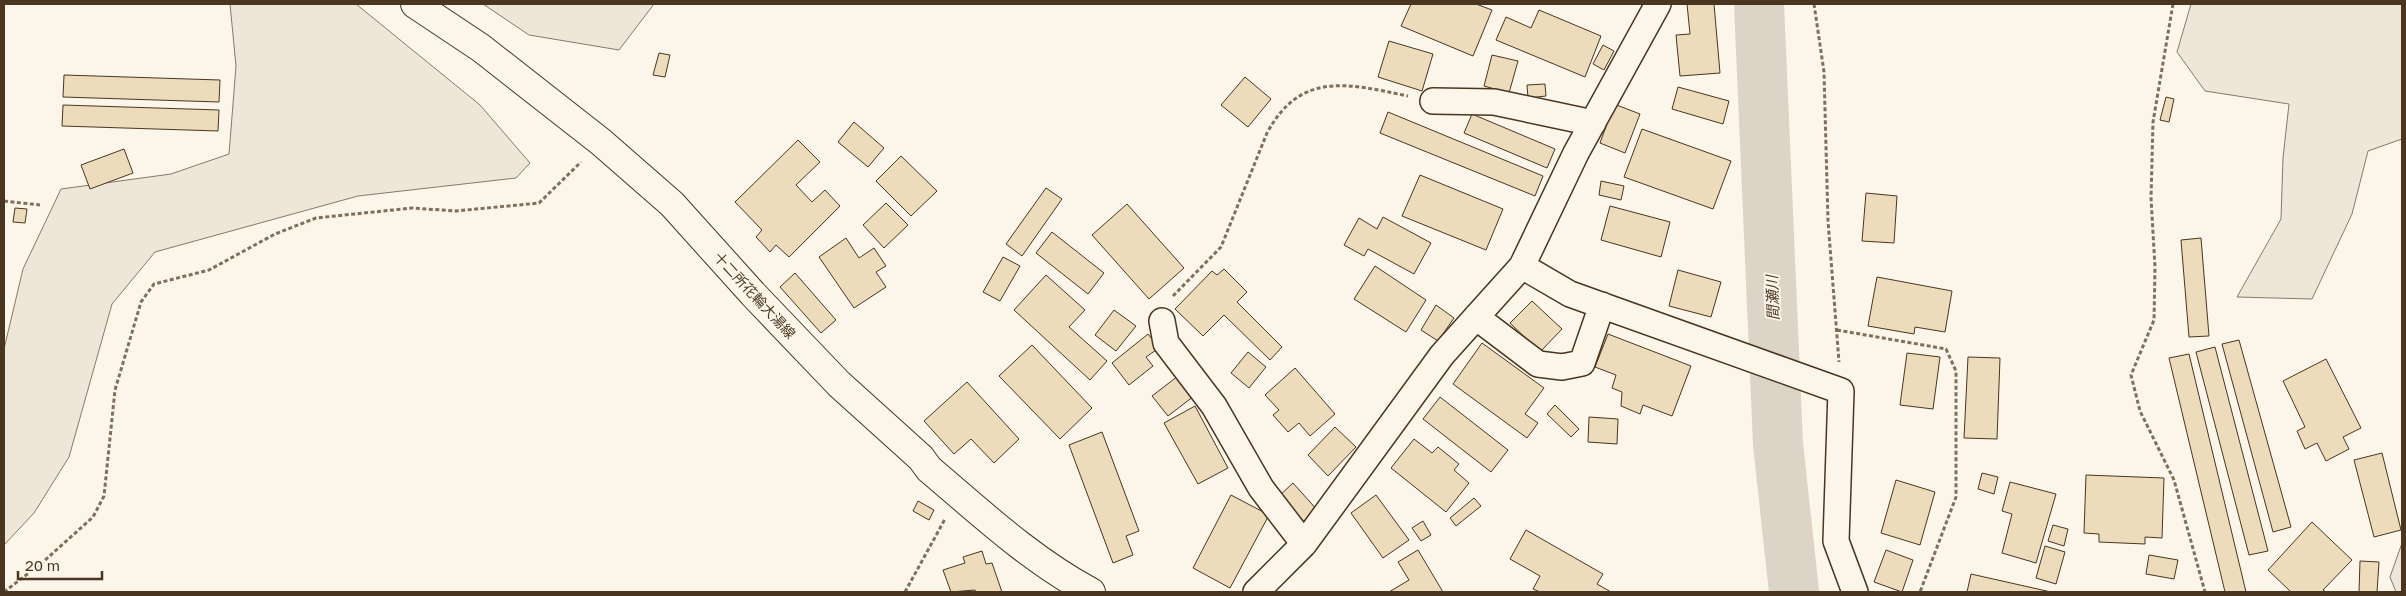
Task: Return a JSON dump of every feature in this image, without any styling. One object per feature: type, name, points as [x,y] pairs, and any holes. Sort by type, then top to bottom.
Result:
[{"type":"main road","name":"十二所花輪大湯線","points":[[414,4],[481,48],[600,142],[672,204],[753,294],[839,384],[921,458],[929,469],[1014,540],[1072,582],[1091,592]]},
{"type":"street","points":[[1256,592],[1304,544],[1442,355],[1522,266],[1593,123],[1658,4]]},
{"type":"street","points":[[1433,101],[1494,102],[1593,123]]},
{"type":"street","points":[[1522,266],[1570,294],[1842,391],[1836,540],[1855,592]]},
{"type":"street","points":[[1476,317],[1538,364],[1562,367],[1582,363],[1602,305]]},
{"type":"street","points":[[1162,321],[1166,343],[1214,406],[1260,488],[1304,544]]},
{"type":"path","points":[[1814,4],[1824,72],[1828,221],[1842,391]]},
{"type":"path","points":[[2173,4],[2153,122],[2151,198],[2155,267],[2154,320],[2130,374],[2140,412],[2174,480],[2205,592]]},
{"type":"path","points":[[1162,321],[1167,301],[1221,246],[1267,133],[1276,116],[1292,100],[1325,85],[1368,88],[1433,101]]},
{"type":"path","points":[[4,592],[44,562],[93,517],[104,496],[115,390],[141,302],[154,284],[209,270],[275,234],[316,218],[412,208],[456,211],[539,203],[600,142]]},
{"type":"path","points":[[4,201],[40,205]]},
{"type":"path","points":[[1836,330],[1946,349],[1956,370],[1956,497],[1920,592]]},
{"type":"path","points":[[905,592],[958,494]]},
{"type":"shaded area","points":[[230,4],[356,4],[480,105],[530,163],[516,178],[358,196],[155,252],[112,304],[69,457],[34,513],[4,545],[4,349],[23,269],[61,189],[171,174],[229,154],[236,66]]},
{"type":"shaded area","points":[[483,4],[654,4],[619,50],[529,35]]},
{"type":"shaded area","points":[[2191,4],[2402,4],[2402,139],[2368,151],[2352,214],[2312,299],[2237,297],[2281,219],[2283,158],[2289,104],[2205,91],[2177,52]]},
{"type":"shaded area","points":[[2402,543],[2402,592],[2396,592],[2390,577]]},
{"type":"building","points":[[1411,4],[1476,4],[1492,10],[1473,56],[1401,26]]},
{"type":"building","points":[[1687,4],[1714,4],[1720,73],[1680,76],[1676,35],[1690,34]]},
{"type":"building","points":[[1539,10],[1601,36],[1585,77],[1496,40],[1506,17],[1531,28]]},
{"type":"building","points":[[1389,41],[1433,54],[1422,91],[1378,77]]},
{"type":"building","points":[[1603,45],[1614,51],[1604,70],[1593,64]]},
{"type":"building","points":[[659,53],[670,55],[665,77],[653,75]]},
{"type":"building","points":[[1492,55],[1518,61],[1509,93],[1484,86]]},
{"type":"building","points":[[64,75],[220,80],[219,102],[63,97]]},
{"type":"building","points":[[1245,77],[1271,99],[1248,127],[1221,105]]},
{"type":"building","points":[[1545,84],[1546,96],[1528,98],[1527,85]]},
{"type":"building","points":[[1678,87],[1729,101],[1723,124],[1672,109]]},
{"type":"building","points":[[2166,97],[2174,99],[2169,122],[2160,120]]},
{"type":"building","points":[[1614,104],[1640,114],[1625,153],[1600,143]]},
{"type":"building","points":[[63,105],[219,110],[218,131],[62,126]]},
{"type":"building","points":[[1388,112],[1543,176],[1535,196],[1380,133]]},
{"type":"building","points":[[1472,114],[1555,149],[1547,168],[1464,133]]},
{"type":"building","points":[[854,122],[884,148],[868,167],[838,142]]},
{"type":"building","points":[[1642,129],[1731,161],[1713,209],[1624,177]]},
{"type":"building","points":[[798,140],[820,162],[796,185],[812,202],[825,190],[840,206],[789,257],[776,245],[770,252],[756,237],[762,230],[735,202]]},
{"type":"building","points":[[124,149],[133,173],[90,189],[81,165]]},
{"type":"building","points":[[901,156],[937,191],[911,216],[876,181]]},
{"type":"building","points":[[1420,175],[1503,209],[1486,250],[1402,216]]},
{"type":"building","points":[[1601,181],[1624,186],[1621,200],[1599,195]]},
{"type":"building","points":[[1046,188],[1062,199],[1022,256],[1006,244]]},
{"type":"building","points":[[1866,193],[1897,196],[1894,243],[1862,241]]},
{"type":"building","points":[[886,203],[908,225],[884,248],[863,225]]},
{"type":"building","points":[[1127,204],[1184,268],[1149,299],[1092,235]]},
{"type":"building","points":[[1610,206],[1670,222],[1661,257],[1601,240]]},
{"type":"building","points":[[15,208],[27,209],[25,223],[13,222]]},
{"type":"building","points":[[1383,217],[1431,243],[1414,274],[1368,249],[1364,256],[1344,245],[1359,218],[1377,229]]},
{"type":"building","points":[[1052,232],[1104,273],[1088,294],[1036,253]]},
{"type":"building","points":[[846,238],[859,258],[874,248],[886,266],[876,272],[886,287],[854,308],[819,257]]},
{"type":"building","points":[[2201,238],[2209,336],[2189,337],[2181,240]]},
{"type":"building","points":[[1003,257],[1020,266],[1000,301],[983,292]]},
{"type":"building","points":[[1375,266],[1426,300],[1406,332],[1354,299]]},
{"type":"building","points":[[1224,269],[1247,292],[1237,302],[1282,347],[1270,360],[1224,315],[1203,336],[1175,309],[1212,271],[1217,275]]},
{"type":"building","points":[[1678,270],[1721,282],[1711,317],[1669,306]]},
{"type":"building","points":[[795,273],[836,320],[821,333],[780,287]]},
{"type":"building","points":[[1046,275],[1085,310],[1069,327],[1107,361],[1090,380],[1014,310]]},
{"type":"building","points":[[1877,277],[1952,291],[1945,332],[1915,327],[1914,334],[1868,326]]},
{"type":"building","points":[[1532,301],[1562,329],[1540,352],[1510,323]]},
{"type":"building","points":[[1436,305],[1454,318],[1438,341],[1421,330]]},
{"type":"building","points":[[1114,310],[1136,326],[1116,351],[1095,335]]},
{"type":"building","points":[[1148,334],[1159,348],[1146,357],[1153,366],[1129,385],[1112,363]]},
{"type":"building","points":[[1608,334],[1691,366],[1672,416],[1643,405],[1640,414],[1621,406],[1622,392],[1612,388],[1616,375],[1595,367]]},
{"type":"building","points":[[2239,340],[2291,527],[2273,532],[2222,344]]},
{"type":"building","points":[[1482,343],[1544,388],[1525,414],[1538,423],[1527,438],[1453,384]]},
{"type":"building","points":[[1032,345],[1092,408],[1060,439],[999,376]]},
{"type":"building","points":[[2215,347],[2268,551],[2249,555],[2196,352]]},
{"type":"building","points":[[1248,352],[1266,367],[1249,388],[1231,373]]},
{"type":"building","points":[[1907,353],[1940,357],[1933,409],[1900,405]]},
{"type":"building","points":[[2189,354],[2246,592],[2225,592],[2169,358]]},
{"type":"building","points":[[1968,357],[2000,358],[1997,439],[1964,438]]},
{"type":"building","points":[[2326,359],[2361,428],[2343,437],[2349,449],[2326,461],[2317,443],[2305,449],[2297,431],[2305,427],[2283,381]]},
{"type":"building","points":[[1295,368],[1335,414],[1310,436],[1299,423],[1288,432],[1273,415],[1279,410],[1265,395]]},
{"type":"building","points":[[1178,376],[1194,396],[1168,416],[1152,396]]},
{"type":"building","points":[[967,382],[1019,439],[994,463],[971,439],[954,454],[924,421]]},
{"type":"building","points":[[1440,397],[1508,450],[1491,472],[1423,419]]},
{"type":"building","points":[[1555,405],[1579,429],[1571,437],[1547,414]]},
{"type":"building","points":[[1195,406],[1228,468],[1198,484],[1164,423]]},
{"type":"building","points":[[1589,417],[1618,419],[1617,444],[1588,442]]},
{"type":"building","points":[[1335,427],[1356,447],[1328,476],[1308,455]]},
{"type":"building","points":[[1102,432],[1139,531],[1126,536],[1133,555],[1113,563],[1069,445]]},
{"type":"building","points":[[1414,439],[1432,453],[1438,447],[1459,464],[1454,470],[1469,483],[1446,512],[1391,468]]},
{"type":"building","points":[[2382,453],[2401,530],[2374,537],[2354,460]]},
{"type":"building","points":[[1982,473],[1998,477],[1994,494],[1978,489]]},
{"type":"building","points":[[2086,475],[2164,478],[2162,538],[2145,537],[2145,544],[2099,542],[2099,534],[2084,533]]},
{"type":"building","points":[[1896,480],[1935,492],[1920,545],[1881,533]]},
{"type":"building","points":[[2010,482],[2056,494],[2036,563],[2002,553],[2012,514],[2002,511]]},
{"type":"building","points":[[1293,483],[1319,512],[1306,524],[1280,495]]},
{"type":"building","points":[[1231,495],[1269,515],[1230,588],[1193,568]]},
{"type":"building","points":[[1376,495],[1409,540],[1383,558],[1351,513]]},
{"type":"building","points":[[1474,498],[1481,506],[1456,526],[1450,518]]},
{"type":"building","points":[[918,501],[934,510],[929,520],[913,511]]},
{"type":"building","points":[[1423,521],[1431,535],[1421,541],[1412,528]]},
{"type":"building","points":[[2312,522],[2352,560],[2323,590],[2326,592],[2291,592],[2268,570]]},
{"type":"building","points":[[2053,525],[2068,529],[2064,546],[2048,541]]},
{"type":"building","points":[[1526,530],[1603,574],[1597,584],[1611,592],[1540,592],[1533,589],[1540,576],[1510,559]]},
{"type":"building","points":[[2045,546],[2065,552],[2056,584],[2036,578]]},
{"type":"building","points":[[1418,550],[1443,592],[1389,592],[1409,580],[1398,562]]},
{"type":"building","points":[[1886,550],[1913,560],[1902,592],[1874,582]]},
{"type":"building","points":[[982,551],[986,564],[992,563],[1002,592],[976,592],[975,590],[951,592],[943,570],[965,563],[963,557]]},
{"type":"building","points":[[2149,555],[2178,560],[2174,579],[2146,574]]},
{"type":"building","points":[[2360,561],[2379,562],[2377,592],[2359,592]]},
{"type":"building","points":[[1971,574],[2051,592],[1967,592]]},
{"type":"waterway","name":"間瀬川","points":[[1759,4],[1778,444],[1794,592]]}]
